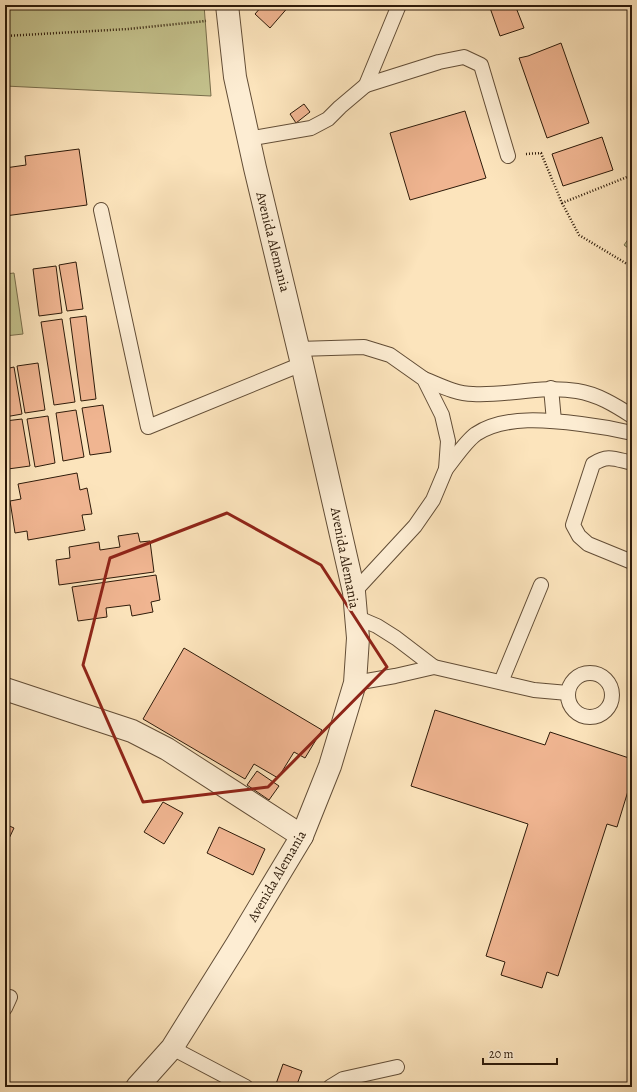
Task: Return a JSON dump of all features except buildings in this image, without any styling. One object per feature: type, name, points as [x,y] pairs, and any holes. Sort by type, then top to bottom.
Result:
[{"type":"street","name":"Avenida Alemania","points":[[137,1087],[172,1048],[302,836],[330,766],[355,682],[358,638],[354,592],[234,77],[227,12]]},
{"type":"street","points":[[5,689],[132,731],[167,749],[302,836]]},
{"type":"lane","points":[[366,85],[399,5]]},
{"type":"lane","points":[[248,138],[311,128],[328,119],[366,85],[440,62],[464,57],[481,66],[508,156]]},
{"type":"lane","points":[[101,210],[148,427],[300,356],[364,346],[390,355],[424,379],[451,390],[472,394],[511,393],[551,388],[577,391],[606,400],[632,416]]},
{"type":"lane","points":[[424,379],[442,415],[448,441],[446,469]]},
{"type":"lane","points":[[551,388],[554,421]]},
{"type":"lane","points":[[354,592],[416,526],[432,500],[446,469],[462,448],[476,434],[493,425],[523,420],[554,421],[632,433]]},
{"type":"lane","points":[[632,463],[610,458],[601,459],[592,464],[573,525],[579,536],[588,544],[632,562]]},
{"type":"lane","points":[[501,682],[541,585]]},
{"type":"lane","points":[[356,617],[377,626],[396,638],[434,667],[534,690],[568,693]]},
{"type":"lane","points":[[355,682],[395,676],[434,667]]},
{"type":"lane","points":[[172,1048],[246,1087]]},
{"type":"lane","points":[[330,1087],[343,1079],[397,1067]]},
{"type":"path","points":[[5,36],[128,29],[227,12]]},
{"type":"path","points":[[508,156],[541,153],[562,203],[579,234],[632,268]]},
{"type":"path","points":[[562,203],[632,175]]},
{"type":"highlighted area","points":[[227,513],[321,565],[387,667],[268,787],[143,802],[83,665],[110,558]]},
{"type":"shaded area","points":[[5,5],[204,5],[211,96],[5,86]]},
{"type":"shaded area","points":[[632,234],[632,251],[624,245]]},
{"type":"shaded area","points":[[14,273],[23,334],[5,336],[5,274]]}]
